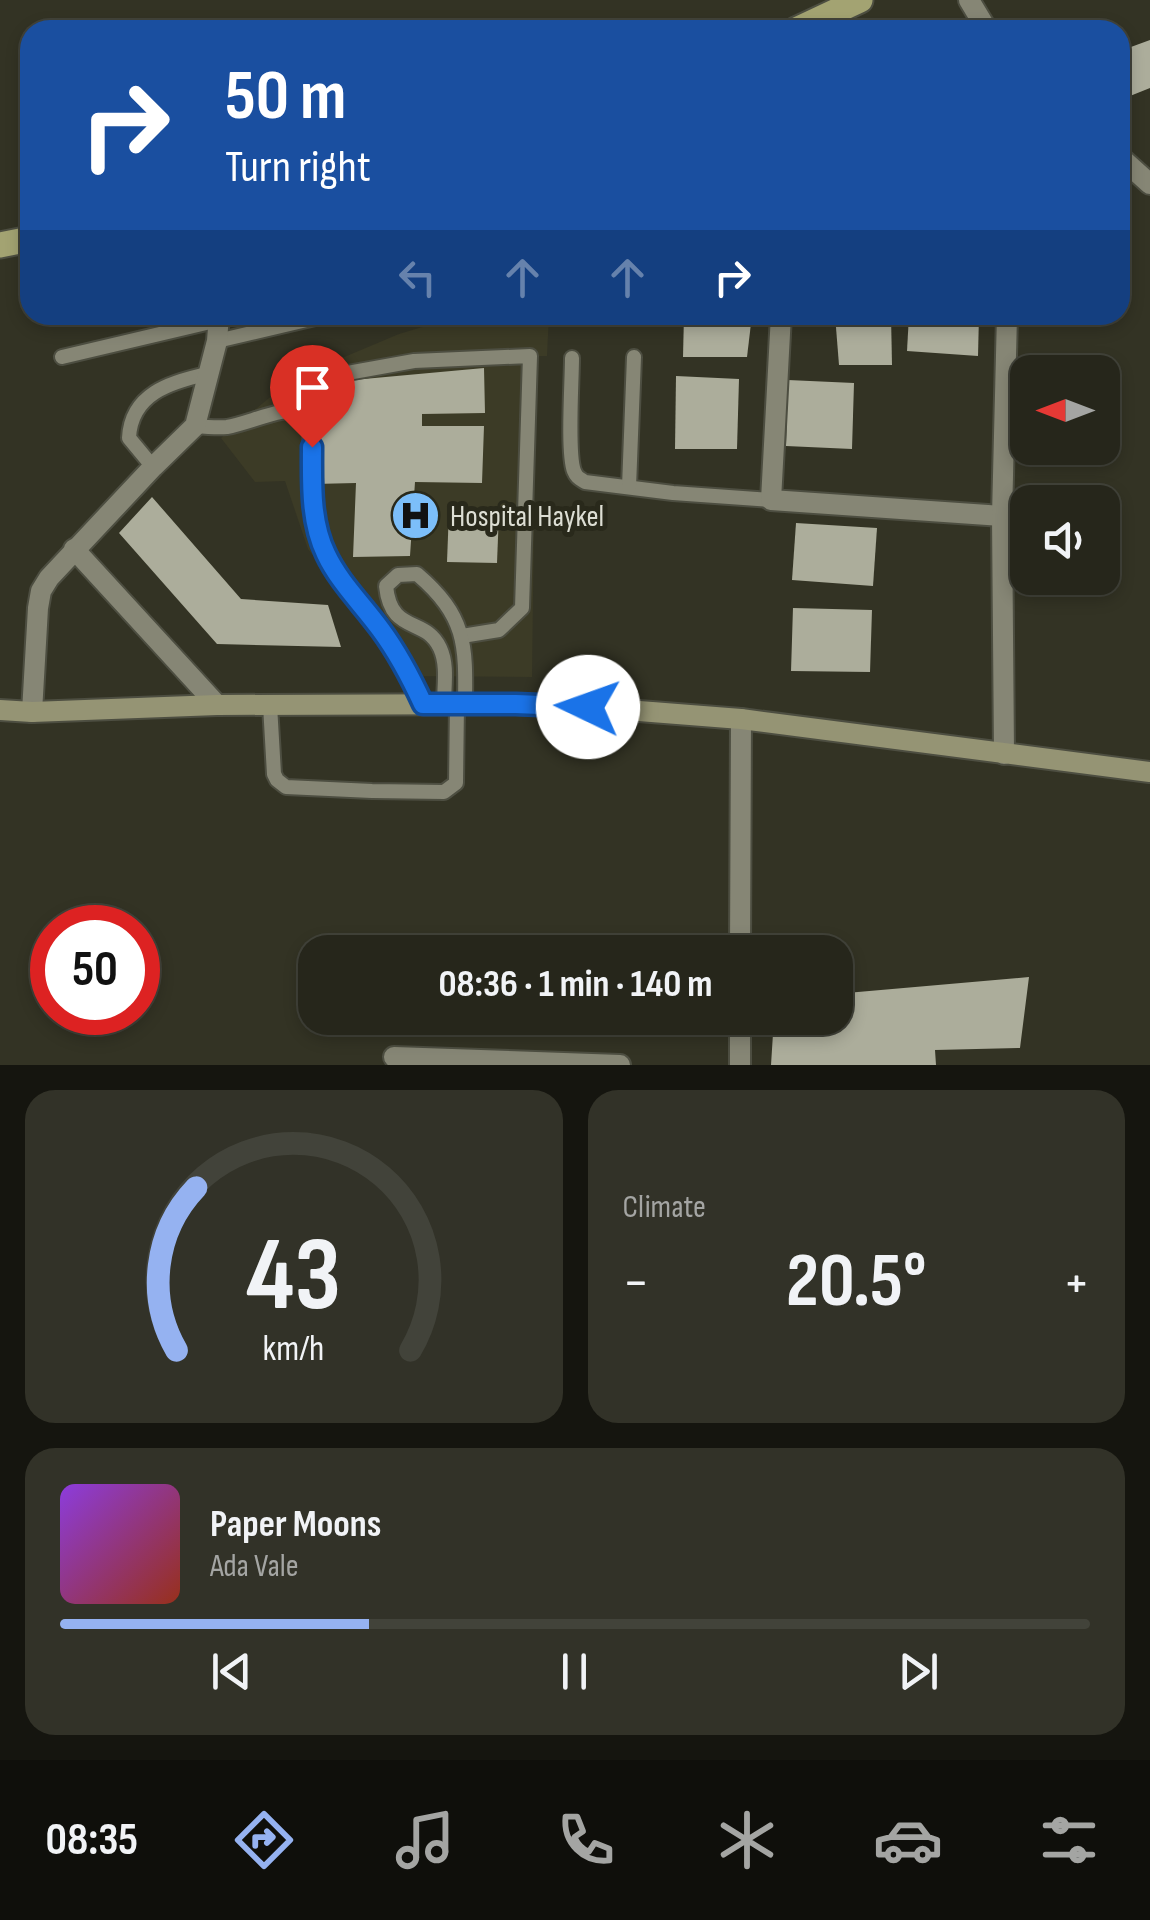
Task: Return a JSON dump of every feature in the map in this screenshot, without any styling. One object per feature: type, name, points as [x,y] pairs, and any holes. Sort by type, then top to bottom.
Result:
[{"type":"main road","points":[[817,20],[860,0]]},
{"type":"main road","points":[[0,710],[570,706],[740,719],[1150,772]]},
{"type":"street","points":[[1130,166],[1150,184]]},
{"type":"street","points":[[32,712],[41,591],[74,550],[195,426],[218,325]]},
{"type":"street","points":[[780,325],[771,500],[1002,516]]},
{"type":"street","points":[[1004,754],[1002,516],[1007,325]]},
{"type":"street","points":[[74,550],[217,706]]},
{"type":"street","points":[[740,719],[740,935]]},
{"type":"street","points":[[740,1035],[740,1065]]},
{"type":"street","points":[[394,1057],[620,1065]]},
{"type":"lane","points":[[62,357],[218,325]]},
{"type":"lane","points":[[447,704],[406,668],[325,554],[314,515],[310,424],[306,412],[311,391],[320,378],[414,361],[530,356],[522,608],[498,630],[462,636]]},
{"type":"lane","points":[[629,488],[634,357]]},
{"type":"lane","points":[[572,358],[574,471],[585,482],[771,500]]},
{"type":"lane","points":[[153,467],[128,438],[129,422],[158,390],[178,380],[207,374]]},
{"type":"lane","points":[[195,426],[222,428],[296,409],[306,412]]},
{"type":"lane","points":[[270,706],[274,774],[286,787],[444,792],[456,782],[440,646],[425,631],[402,620],[388,604],[386,586],[398,575],[417,574],[448,609],[462,636],[466,656],[447,704]]},
{"type":"shaded area","name":"Hospital Haykel","points":[[429,325],[549,325],[547,356],[536,356],[532,677],[404,676],[308,549],[285,481],[255,482],[221,438],[292,379]]},
{"type":"building","points":[[1150,40],[1150,88],[1130,96],[1130,47]]},
{"type":"building","points":[[684,325],[751,325],[747,357],[683,357]]},
{"type":"building","points":[[836,325],[891,325],[892,365],[839,365]]},
{"type":"building","points":[[908,325],[979,325],[978,356],[907,351]]},
{"type":"building","points":[[484,368],[485,413],[422,414],[422,426],[484,426],[482,483],[415,482],[410,556],[353,557],[356,483],[314,484],[320,383]]},
{"type":"building","points":[[676,376],[739,379],[737,449],[675,449]]},
{"type":"building","points":[[788,380],[854,383],[852,449],[786,446]]},
{"type":"building","points":[[152,497],[241,599],[328,605],[341,647],[217,644],[119,533]]},
{"type":"building","points":[[449,510],[499,512],[497,563],[447,562]]},
{"type":"building","points":[[796,523],[877,528],[873,586],[792,580]]},
{"type":"building","points":[[793,608],[872,610],[870,672],[791,671]]},
{"type":"building","points":[[1029,977],[1020,1048],[935,1050],[936,1065],[771,1065],[773,1035],[853,1035],[853,992]]},
{"type":"place","name":"Hospital Haykel","points":[[415,516]]},
{"type":"route","points":[[312,447],[313,504],[325,554],[406,668],[423,704],[588,707]]}]
